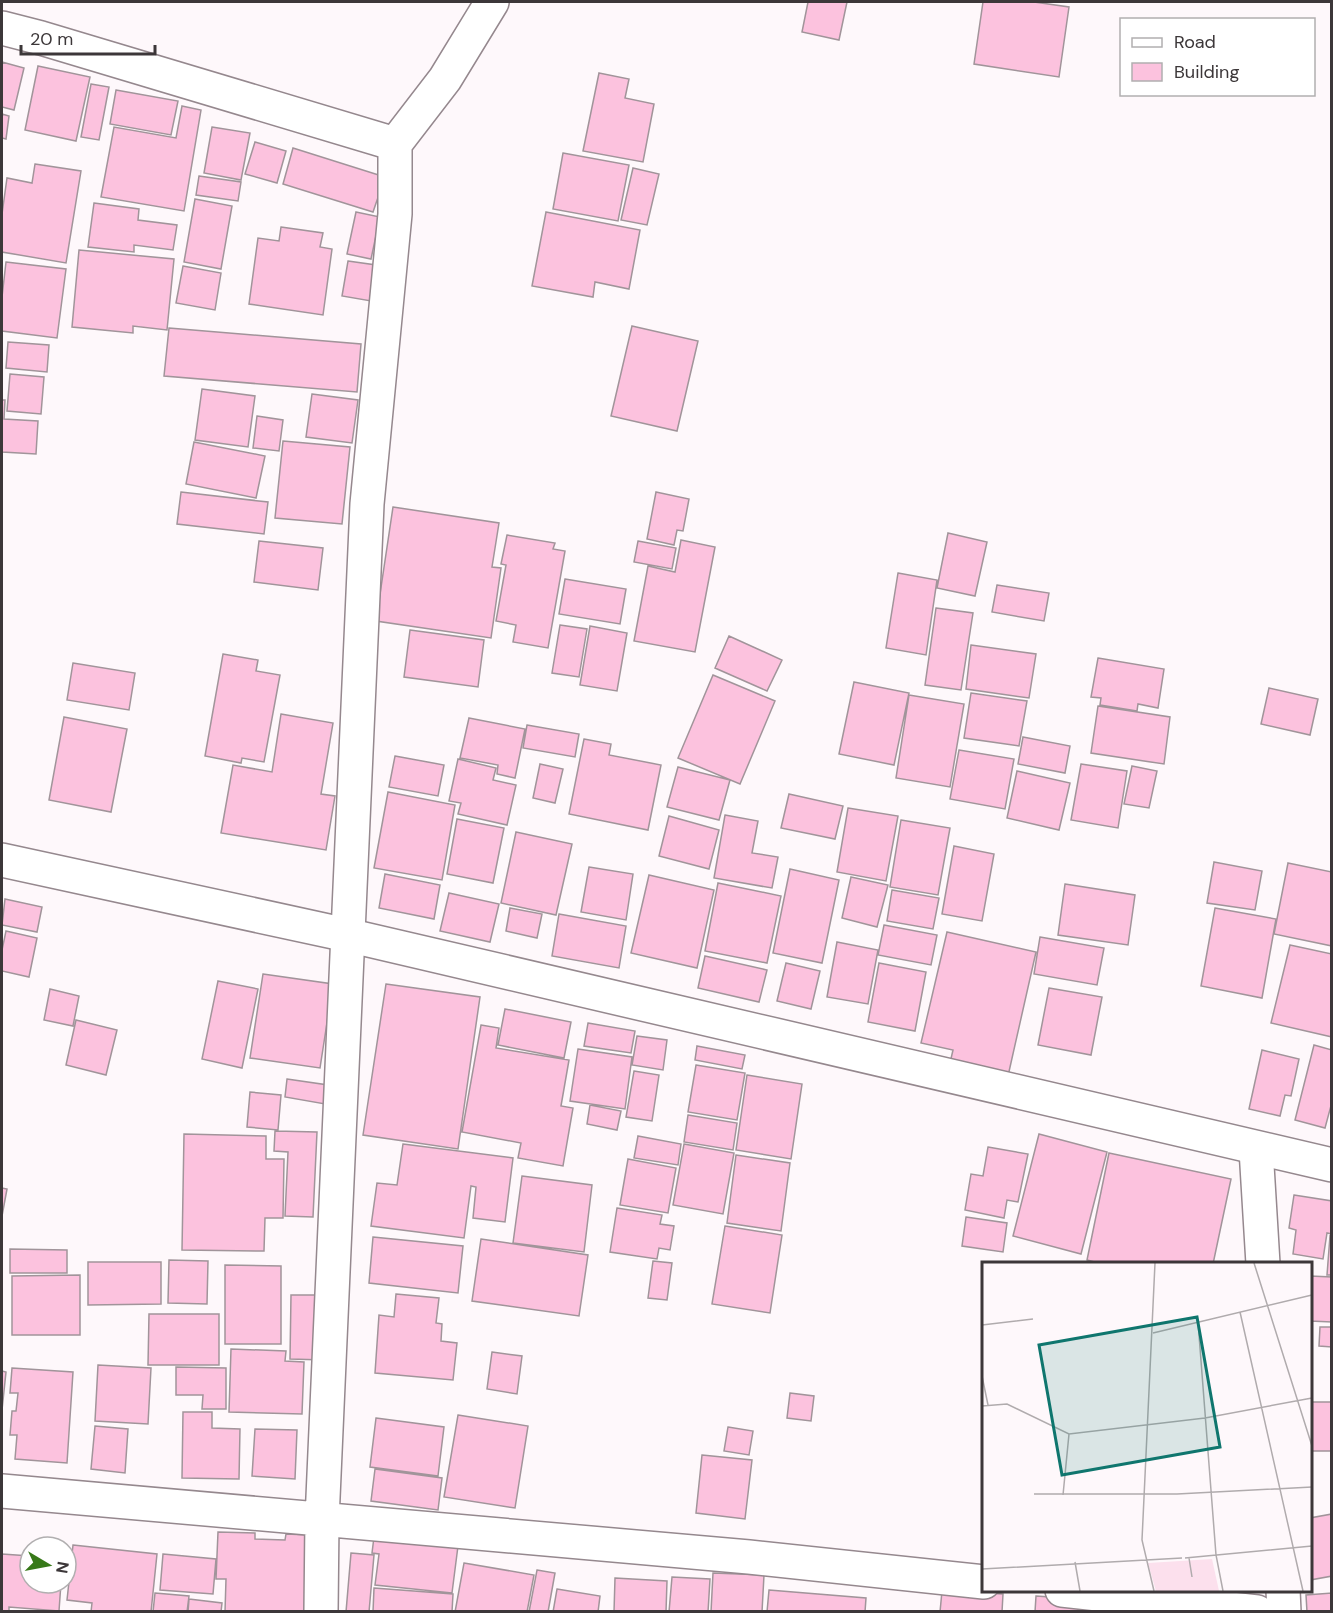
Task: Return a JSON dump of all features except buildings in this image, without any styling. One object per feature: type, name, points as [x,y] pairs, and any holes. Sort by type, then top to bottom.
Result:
[{"type":"street","points":[[321,1611],[322,1520],[367,504],[395,214],[395,144],[445,79],[492,2]]},
{"type":"street","points":[[2,28],[395,144]]},
{"type":"street","points":[[2,860],[347,935],[1332,1165]]},
{"type":"street","points":[[1256,1149],[1263,1262]]},
{"type":"street","points":[[2,1491],[749,1557],[982,1582]]},
{"type":"street","points":[[1081,1592],[1257,1611]]},
{"type":"street","points":[[1283,1592],[1284,1611]]}]
